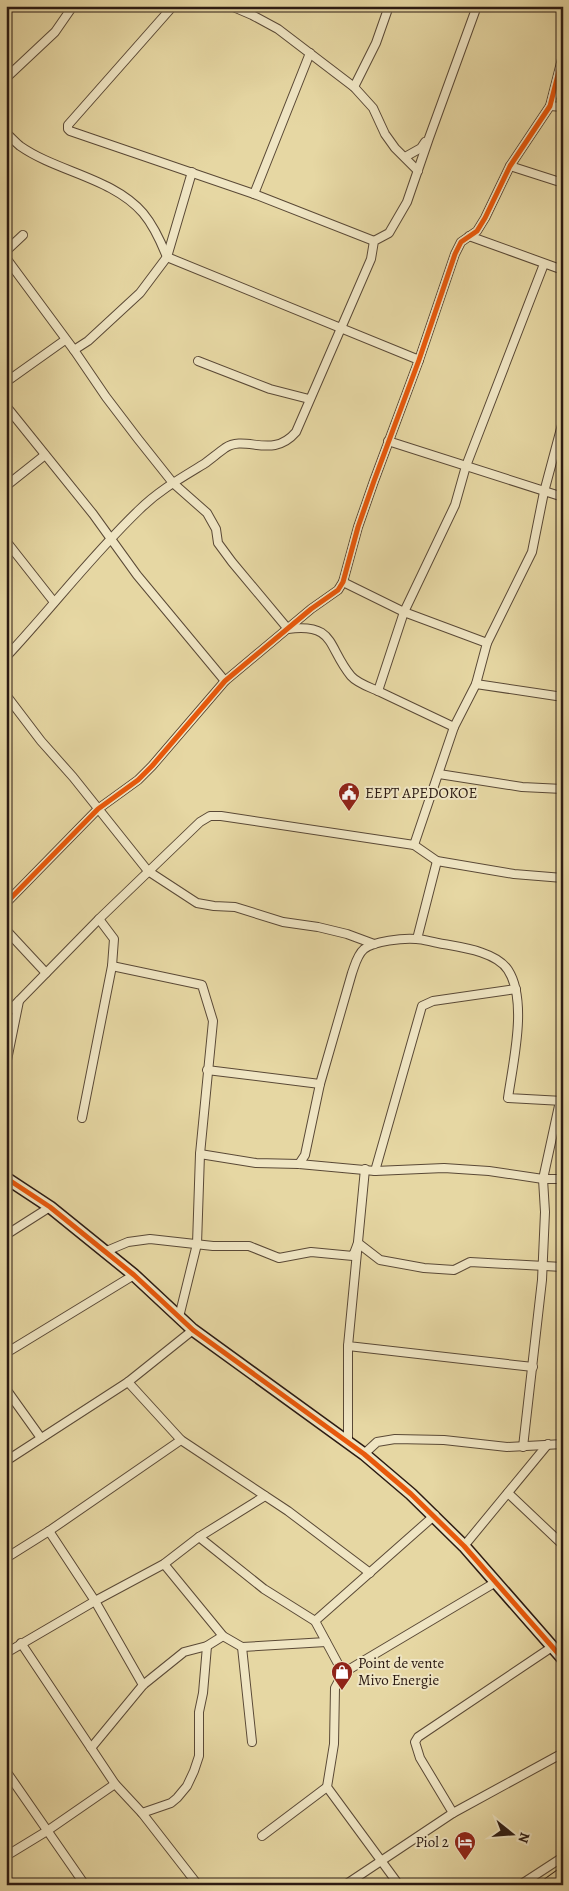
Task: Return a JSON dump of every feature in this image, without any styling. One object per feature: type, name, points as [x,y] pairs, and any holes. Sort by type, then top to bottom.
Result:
[{"type":"highway","points":[[549,1885],[563,1875]]},
{"type":"street","points":[[8,74],[55,32],[73,6]]},
{"type":"street","points":[[173,6],[68,125],[68,129],[254,194],[374,241]]},
{"type":"street","points":[[231,6],[278,29],[354,87],[372,108],[385,134],[395,148],[418,171]]},
{"type":"street","points":[[354,87],[376,43],[389,6]]},
{"type":"street","points":[[6,657],[111,538],[140,508],[172,483],[207,462],[226,447],[235,444],[266,447],[276,445],[291,438],[296,432],[371,259],[374,241],[388,232],[399,218],[407,202],[477,6]]},
{"type":"street","points":[[254,194],[310,54]]},
{"type":"street","points":[[6,903],[98,809],[138,780],[152,766],[226,681],[338,590],[344,582],[358,527],[456,254],[461,242],[477,230],[485,218],[510,166],[550,106],[563,55]]},
{"type":"street","points":[[550,106],[563,107]]},
{"type":"street","points":[[6,133],[21,146],[89,178],[132,202],[154,228],[167,257],[419,360]]},
{"type":"street","points":[[405,157],[420,148],[429,138]]},
{"type":"street","points":[[510,166],[563,183]]},
{"type":"street","points":[[74,350],[88,341],[140,293],[167,257],[192,172]]},
{"type":"street","points":[[6,251],[23,235]]},
{"type":"street","points":[[469,236],[563,270]]},
{"type":"street","points":[[6,258],[74,350],[106,398],[172,483],[207,513],[216,529],[218,543],[288,629]]},
{"type":"street","points":[[378,691],[404,612],[455,505],[466,466],[544,264]]},
{"type":"street","points":[[6,382],[65,340]]},
{"type":"street","points":[[198,361],[251,382],[309,399]]},
{"type":"street","points":[[6,406],[111,538],[137,574],[226,681]]},
{"type":"street","points":[[414,845],[454,727],[476,684],[487,643],[532,552],[544,492],[563,421]]},
{"type":"street","points":[[388,441],[563,497]]},
{"type":"street","points":[[6,486],[45,456]]},
{"type":"street","points":[[6,541],[54,602]]},
{"type":"street","points":[[344,582],[404,612],[487,643]]},
{"type":"street","points":[[288,629],[305,627],[322,633],[330,640],[351,677],[454,727]]},
{"type":"street","points":[[476,684],[563,698]]},
{"type":"street","points":[[6,695],[41,741],[73,777],[148,870],[197,903],[235,907],[283,922],[318,927],[347,934],[374,944]]},
{"type":"street","points":[[439,774],[522,787],[563,789]]},
{"type":"street","points":[[6,1014],[148,870],[200,822],[210,816],[221,816],[414,845],[437,861],[514,874],[563,878]]},
{"type":"street","points":[[418,938],[437,861]]},
{"type":"street","points":[[82,1118],[112,966],[114,939],[99,919]]},
{"type":"street","points":[[6,930],[46,973]]},
{"type":"street","points":[[299,1164],[305,1155],[320,1084],[357,959],[364,949],[374,944],[418,938],[476,951],[496,959],[508,969],[516,989],[519,1006],[508,1098],[561,1101],[543,1179],[545,1212],[543,1266],[523,1447]]},
{"type":"street","points":[[112,966],[202,985],[213,1021],[200,1154],[197,1244],[179,1317]]},
{"type":"street","points":[[375,1171],[422,1006],[433,1000],[516,989]]},
{"type":"street","points":[[6,1066],[19,1001]]},
{"type":"street","points":[[207,1070],[320,1084]]},
{"type":"street","points":[[200,1154],[249,1163],[299,1164],[375,1171],[438,1168],[543,1179],[563,1179]]},
{"type":"street","points":[[348,1443],[348,1346],[366,1169]]},
{"type":"street","points":[[6,1178],[50,1207],[134,1275],[193,1330],[364,1454],[435,1515],[563,1659]]},
{"type":"street","points":[[6,1235],[50,1207]]},
{"type":"street","points":[[104,1252],[128,1242],[150,1239],[197,1244],[249,1246],[278,1258],[311,1252],[353,1256],[358,1243]]},
{"type":"street","points":[[358,1243],[380,1260],[424,1268],[454,1270],[470,1262],[563,1267]]},
{"type":"street","points":[[6,1353],[134,1275]]},
{"type":"street","points":[[6,1461],[128,1382],[193,1330]]},
{"type":"street","points":[[348,1346],[532,1367]]},
{"type":"street","points":[[128,1382],[181,1440],[294,1515],[370,1573]]},
{"type":"street","points":[[6,1389],[42,1438]]},
{"type":"street","points":[[364,1454],[377,1442],[395,1438],[523,1447],[563,1444]]},
{"type":"street","points":[[6,1558],[49,1532],[181,1440]]},
{"type":"street","points":[[464,1546],[548,1444]]},
{"type":"street","points":[[508,1493],[563,1545]]},
{"type":"street","points":[[6,1653],[95,1600],[164,1564],[199,1537],[265,1496]]},
{"type":"street","points":[[315,1621],[435,1515]]},
{"type":"street","points":[[49,1532],[95,1600],[143,1685]]},
{"type":"street","points":[[199,1537],[264,1588],[315,1621],[343,1673]]},
{"type":"street","points":[[164,1564],[223,1636],[242,1647],[326,1642]]},
{"type":"street","points":[[262,1836],[327,1787],[334,1744],[335,1688],[343,1673],[496,1582]]},
{"type":"street","points":[[91,1748],[143,1685],[184,1652],[207,1646],[223,1636]]},
{"type":"street","points":[[21,1643],[115,1784],[142,1813],[198,1885]]},
{"type":"street","points":[[142,1813],[170,1803],[177,1798],[187,1786],[194,1770],[199,1756],[199,1712],[203,1693],[207,1646]]},
{"type":"street","points":[[242,1647],[252,1742]]},
{"type":"street","points":[[453,1813],[420,1758],[415,1742],[418,1737],[552,1647]]},
{"type":"street","points":[[345,1885],[453,1813],[563,1753]]},
{"type":"street","points":[[6,1771],[86,1885]]},
{"type":"street","points":[[6,1856],[48,1831],[115,1784]]},
{"type":"street","points":[[327,1787],[399,1885]]},
{"type":"street","points":[[520,1885],[563,1856]]},
{"type":"cycle path","points":[[6,903],[98,809],[138,780],[152,766],[225,681],[311,609],[338,590],[343,582],[358,527],[419,360],[455,254],[461,242],[477,231],[510,166],[550,106],[563,55]]},
{"type":"cycle path","points":[[6,1178],[50,1207],[134,1275],[193,1330],[364,1454],[411,1494],[464,1546],[563,1659]]},
{"type":"place","name":"EEPT APEDOKOE","points":[[349,812]]},
{"type":"place","name":"Point de vente Mivo Energie","points":[[342,1691]]},
{"type":"place","name":"Piol 2","points":[[465,1861]]}]
